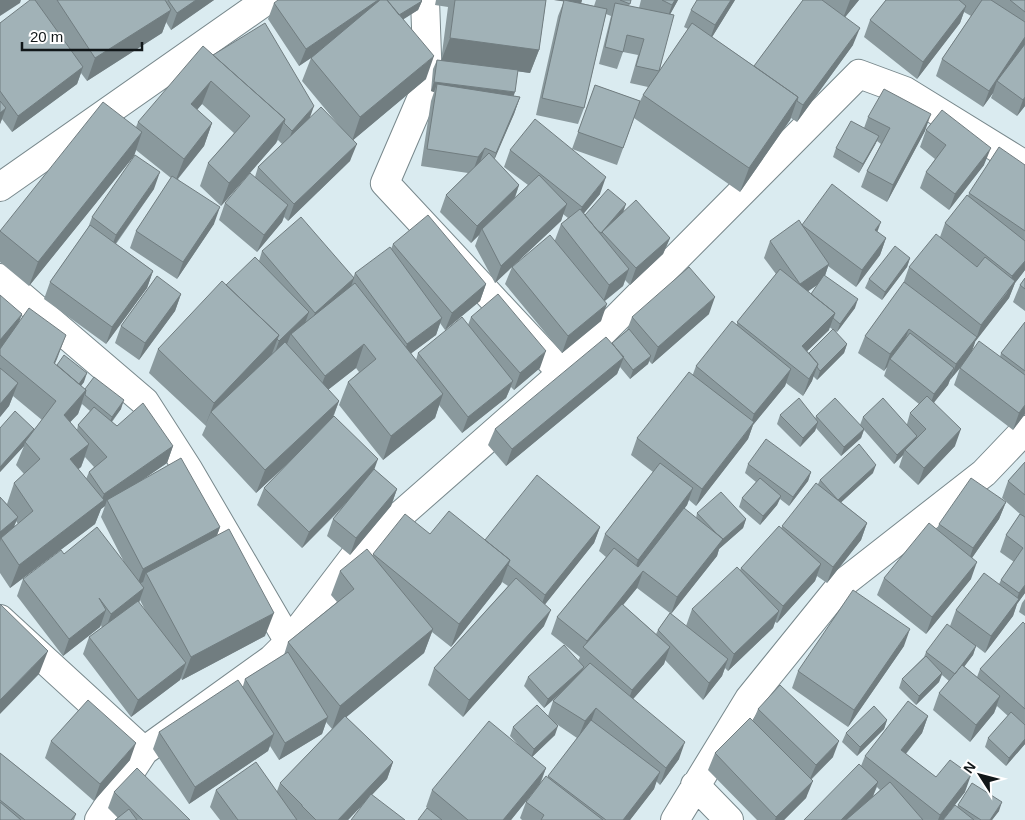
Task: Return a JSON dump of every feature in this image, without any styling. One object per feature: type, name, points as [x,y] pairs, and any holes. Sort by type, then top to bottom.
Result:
[{"type":"street","points":[[0,187],[267,0]]},
{"type":"street","points":[[425,0],[428,84],[384,183],[562,373]]},
{"type":"street","points":[[99,820],[144,751],[272,659],[289,642],[356,554],[562,373],[859,74],[905,91],[1025,165]]},
{"type":"street","points":[[0,278],[145,402],[188,469],[289,642]]},
{"type":"street","points":[[675,820],[749,699],[842,584],[984,473],[1025,430]]},
{"type":"street","points":[[0,619],[144,751]]},
{"type":"street","points":[[695,785],[729,820]]},
{"type":"building","points":[[30,0],[35,0],[83,67],[18,116],[0,91],[0,23]]},
{"type":"building","points":[[57,0],[165,0],[171,10],[95,58]]},
{"type":"building","points":[[168,0],[196,0],[177,13]]},
{"type":"building","points":[[278,0],[378,0],[306,49],[274,3]]},
{"type":"building","points":[[380,0],[387,0],[434,56],[360,117],[311,58]]},
{"type":"building","points":[[387,0],[421,0],[422,1],[399,15]]},
{"type":"building","points":[[455,0],[546,0],[539,50],[450,38]]},
{"type":"building","points":[[564,0],[607,9],[584,108],[542,98]]},
{"type":"building","points":[[620,0],[631,0],[630,4]]},
{"type":"building","points":[[662,0],[675,0],[672,5]]},
{"type":"building","points":[[697,0],[731,0],[715,25],[691,10]]},
{"type":"building","points":[[803,0],[822,0],[860,28],[803,105],[797,101],[798,97],[754,66]]},
{"type":"building","points":[[886,0],[959,0],[966,6],[923,62],[870,20]]},
{"type":"building","points":[[982,0],[991,0],[1025,22],[1025,37],[989,91],[942,59]]},
{"type":"building","points":[[1010,0],[1025,0],[1025,12]]},
{"type":"building","points":[[615,3],[674,15],[659,71],[636,66],[644,39],[627,35],[623,52],[605,47]]},
{"type":"building","points":[[265,23],[314,106],[292,131],[284,123],[285,119],[213,55]]},
{"type":"building","points":[[692,23],[798,97],[749,168],[643,95]]},
{"type":"building","points":[[1025,44],[1025,97],[1023,100],[997,81]]},
{"type":"building","points":[[203,46],[285,119],[229,183],[208,163],[250,116],[211,81],[191,104],[212,123],[184,159],[138,122]]},
{"type":"building","points":[[437,60],[518,70],[515,92],[434,82]]},
{"type":"building","points":[[437,84],[520,97],[496,153],[485,148],[478,157],[427,149]]},
{"type":"building","points":[[595,85],[640,101],[623,148],[578,132]]},
{"type":"building","points":[[884,89],[931,114],[893,185],[867,171],[890,128],[868,117]]},
{"type":"building","points":[[0,101],[6,108],[0,113]]},
{"type":"building","points":[[103,102],[142,132],[38,262],[0,231]]},
{"type":"building","points":[[321,107],[357,144],[294,204],[258,167]]},
{"type":"building","points":[[942,110],[991,148],[955,194],[926,172],[946,145],[926,130]]},
{"type":"building","points":[[535,119],[606,177],[582,207],[510,150]]},
{"type":"building","points":[[851,121],[879,136],[863,164],[836,148]]},
{"type":"building","points":[[999,147],[1025,165],[1025,231],[969,193]]},
{"type":"building","points":[[489,153],[519,185],[477,226],[446,195]]},
{"type":"building","points":[[135,155],[160,172],[116,235],[92,217]]},
{"type":"building","points":[[250,173],[288,205],[264,235],[225,203]]},
{"type":"building","points":[[539,175],[567,204],[501,266],[482,229]]},
{"type":"building","points":[[172,176],[220,207],[183,262],[136,231]]},
{"type":"building","points":[[832,184],[881,222],[875,230],[886,238],[862,270],[802,225]]},
{"type":"building","points":[[608,189],[626,204],[601,233],[585,215]]},
{"type":"building","points":[[967,195],[1025,241],[1025,261],[1012,276],[945,223]]},
{"type":"building","points":[[636,200],[670,238],[636,268],[602,232]]},
{"type":"building","points":[[580,209],[629,269],[609,285],[561,224]]},
{"type":"building","points":[[428,215],[486,284],[452,313],[393,244]]},
{"type":"building","points":[[301,217],[354,278],[315,313],[262,251]]},
{"type":"building","points":[[799,220],[829,264],[800,284],[770,241]]},
{"type":"building","points":[[90,225],[153,271],[112,327],[50,282]]},
{"type":"building","points":[[936,234],[977,267],[985,257],[1015,281],[981,325],[909,267]]},
{"type":"building","points":[[550,235],[607,304],[568,336],[512,267]]},
{"type":"building","points":[[895,246],[910,258],[885,292],[869,279]]},
{"type":"building","points":[[390,247],[442,318],[407,344],[355,273]]},
{"type":"building","points":[[255,257],[309,312],[279,341],[277,339],[279,335],[226,285]]},
{"type":"building","points":[[689,267],[715,297],[658,347],[632,317]]},
{"type":"building","points":[[780,269],[835,313],[802,346],[818,364],[809,379],[737,322]]},
{"type":"building","points":[[824,275],[858,299],[840,324],[833,318],[835,313],[811,294]]},
{"type":"building","points":[[157,276],[181,294],[145,343],[121,326]]},
{"type":"building","points":[[1025,278],[1025,289],[1020,285]]},
{"type":"building","points":[[222,281],[279,335],[214,403],[158,349]]},
{"type":"building","points":[[904,282],[977,337],[956,364],[909,329],[890,354],[865,336]]},
{"type":"building","points":[[355,283],[443,394],[391,436],[348,382],[376,359],[364,344],[325,376],[291,334]]},
{"type":"building","points":[[498,294],[546,351],[520,373],[471,317]]},
{"type":"building","points":[[0,295],[22,314],[0,340]]},
{"type":"building","points":[[29,308],[66,335],[54,363],[86,390],[64,415],[89,444],[70,459],[104,500],[19,565],[1,538],[33,511],[14,483],[40,459],[25,442],[56,401],[0,355],[0,349]]},
{"type":"building","points":[[462,317],[513,381],[468,417],[418,353]]},
{"type":"building","points":[[732,321],[791,369],[754,414],[696,366]]},
{"type":"building","points":[[1025,322],[1025,371],[1001,353]]},
{"type":"building","points":[[629,329],[651,356],[633,370],[612,343]]},
{"type":"building","points":[[833,329],[847,344],[820,371],[817,367],[818,364],[809,353]]},
{"type":"building","points":[[910,333],[954,368],[934,394],[890,359]]},
{"type":"building","points":[[606,337],[624,357],[512,449],[495,429]]},
{"type":"building","points":[[979,341],[1025,375],[1025,405],[1019,413],[960,368]]},
{"type":"building","points":[[285,342],[339,401],[265,470],[211,412]]},
{"type":"building","points":[[64,355],[87,373],[79,384],[57,365]]},
{"type":"building","points":[[0,368],[18,383],[0,404]]},
{"type":"building","points":[[689,372],[754,422],[702,489],[637,438]]},
{"type":"building","points":[[94,377],[124,400],[112,417],[85,395],[85,389]]},
{"type":"building","points":[[927,396],[961,429],[924,468],[905,450],[926,429],[910,413]]},
{"type":"building","points":[[799,398],[818,422],[803,438],[780,415]]},
{"type":"building","points":[[835,398],[864,429],[844,447],[816,416]]},
{"type":"building","points":[[883,398],[917,436],[897,455],[863,417]]},
{"type":"building","points":[[143,403],[173,446],[104,494],[89,472],[107,457],[78,425],[94,407],[117,426]]},
{"type":"building","points":[[15,411],[34,429],[0,467],[0,428]]},
{"type":"building","points":[[334,416],[378,459],[309,532],[264,488]]},
{"type":"building","points":[[766,439],[811,472],[793,497],[748,464]]},
{"type":"building","points":[[859,444],[876,465],[838,500],[820,480]]},
{"type":"building","points":[[181,458],[220,527],[143,569],[107,500]]},
{"type":"building","points":[[1025,462],[1025,495],[1008,481]]},
{"type":"building","points":[[660,463],[693,488],[638,560],[605,534]]},
{"type":"building","points":[[374,469],[397,489],[356,538],[333,519]]},
{"type":"building","points":[[537,475],[600,527],[545,595],[508,565],[510,560],[485,540]]},
{"type":"building","points":[[760,478],[781,496],[763,516],[742,498]]},
{"type":"building","points":[[971,478],[1006,502],[973,548],[939,524]]},
{"type":"building","points":[[816,483],[867,523],[833,567],[782,526]]},
{"type":"building","points":[[721,492],[746,519],[722,540],[697,513]]},
{"type":"building","points":[[0,497],[18,517],[0,532]]},
{"type":"building","points":[[684,508],[723,539],[677,597],[643,571],[587,641],[557,617],[614,548],[638,567]]},
{"type":"building","points":[[449,511],[510,560],[459,624],[373,554],[405,514],[430,534]]},
{"type":"building","points":[[1020,514],[1025,517],[1025,585],[1019,593],[1001,580],[1023,548],[1006,535]]},
{"type":"building","points":[[929,523],[977,562],[932,617],[884,578]]},
{"type":"building","points":[[779,526],[821,564],[783,606],[741,568]]},
{"type":"building","points":[[97,527],[144,588],[111,614],[99,598],[106,610],[69,639],[23,579],[61,550],[64,554]]},
{"type":"building","points":[[229,529],[274,613],[191,657],[146,573]]},
{"type":"building","points":[[367,549],[433,629],[340,706],[288,642],[354,589],[340,571]]},
{"type":"building","points":[[737,567],[779,611],[734,654],[692,609]]},
{"type":"building","points":[[984,573],[1019,599],[991,636],[956,610]]},
{"type":"building","points":[[516,578],[551,610],[469,700],[434,668]]},
{"type":"building","points":[[853,590],[910,629],[854,710],[798,671]]},
{"type":"building","points":[[138,601],[186,663],[138,700],[89,637]]},
{"type":"building","points":[[0,604],[48,651],[0,700]]},
{"type":"building","points":[[622,604],[670,647],[632,690],[583,647]]},
{"type":"building","points":[[670,613],[728,659],[709,683],[658,630]]},
{"type":"building","points":[[1023,622],[1025,624],[1025,709],[980,669]]},
{"type":"building","points":[[947,624],[976,646],[955,674],[926,652]]},
{"type":"building","points":[[564,645],[584,667],[548,699],[528,677]]},
{"type":"building","points":[[288,652],[328,717],[285,743],[245,679]]},
{"type":"building","points":[[926,656],[942,673],[919,696],[902,679]]},
{"type":"building","points":[[590,663],[685,742],[666,768],[596,708],[585,721],[553,701]]},
{"type":"building","points":[[962,665],[1000,696],[976,725],[939,693]]},
{"type":"building","points":[[238,680],[274,734],[195,787],[159,732]]},
{"type":"building","points":[[780,685],[839,741],[816,765],[758,709]]},
{"type":"building","points":[[88,700],[136,743],[100,784],[51,741]]},
{"type":"building","points":[[908,701],[928,716],[901,750],[936,777],[950,760],[971,775],[940,815],[865,756]]},
{"type":"building","points":[[537,705],[558,726],[534,749],[513,727]]},
{"type":"building","points":[[874,706],[887,720],[860,747],[846,733]]},
{"type":"building","points":[[1011,712],[1025,725],[1025,739],[1009,758],[988,738]]},
{"type":"building","points":[[345,716],[393,762],[338,820],[316,820],[280,783]]},
{"type":"building","points":[[750,718],[813,781],[776,817],[715,753]]},
{"type":"building","points":[[591,720],[660,772],[623,820],[606,820],[548,776]]},
{"type":"building","points":[[489,721],[546,768],[503,820],[468,820],[432,790]]},
{"type":"building","points":[[0,753],[76,814],[71,820],[25,820],[0,800]]},
{"type":"building","points":[[256,762],[297,820],[238,820],[216,790]]},
{"type":"building","points":[[859,764],[878,782],[841,820],[804,820]]},
{"type":"building","points":[[137,768],[190,820],[143,820],[114,792]]},
{"type":"building","points":[[546,776],[603,820],[541,820],[544,815],[526,802]]},
{"type":"building","points":[[890,782],[923,820],[846,820]]},
{"type":"building","points":[[972,783],[1002,802],[990,820],[981,820],[958,805]]},
{"type":"building","points":[[371,794],[405,820],[351,820]]},
{"type":"building","points":[[0,802],[21,820],[0,820]]},
{"type":"building","points":[[955,805],[974,820],[943,820]]},
{"type":"building","points":[[427,808],[442,820],[418,820]]},
{"type":"building","points":[[129,809],[137,820],[115,820]]}]
